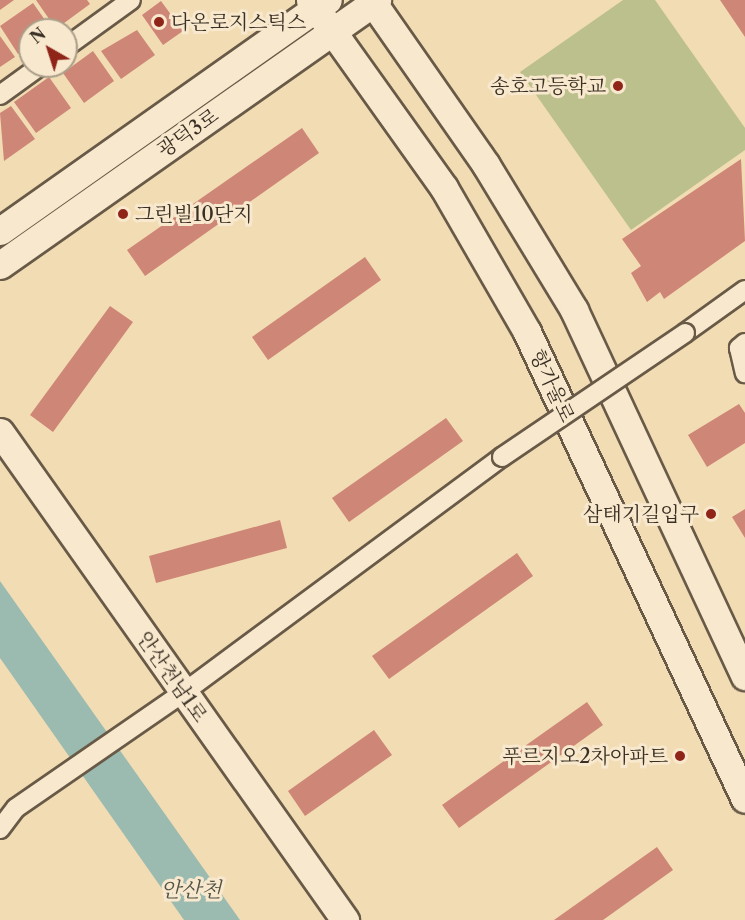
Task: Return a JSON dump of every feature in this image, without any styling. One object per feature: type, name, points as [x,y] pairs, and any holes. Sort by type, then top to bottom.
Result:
[{"type":"main road","name":"광덕3로","points":[[0,265],[374,1]]},
{"type":"main road","points":[[374,1],[486,165],[574,310],[745,676]]},
{"type":"main road","name":"광덕3로","points":[[0,231],[318,3]]},
{"type":"main road","name":"항가울로","points":[[318,3],[333,31],[444,188],[527,332],[745,799]]},
{"type":"main road","name":"안산천남1로","points":[[0,432],[345,920]]},
{"type":"street","points":[[78,38],[131,0]]},
{"type":"street","points":[[0,95],[23,78]]},
{"type":"street","points":[[0,829],[16,808],[183,693],[502,457],[745,290]]},
{"type":"street","points":[[743,369],[739,348],[745,343]]},
{"type":"green space","points":[[623,0],[655,0],[745,128],[745,150],[631,230],[520,72]]},
{"type":"water","name":"안산천","points":[[0,581],[240,920],[184,920],[0,658]]},
{"type":"building","points":[[0,0],[14,0],[0,10]]},
{"type":"building","points":[[36,0],[87,0],[90,4],[71,18],[48,18]]},
{"type":"building","points":[[720,0],[745,0],[745,37]]},
{"type":"building","points":[[161,1],[183,31],[163,45],[142,15]]},
{"type":"building","points":[[33,3],[44,18],[18,18],[18,54],[0,26]]},
{"type":"building","points":[[137,30],[155,55],[121,79],[101,51]]},
{"type":"building","points":[[0,36],[15,57],[0,67]]},
{"type":"building","points":[[93,51],[114,81],[84,103],[66,78],[78,78],[78,62]]},
{"type":"building","points":[[50,78],[71,108],[36,133],[14,102]]},
{"type":"building","points":[[11,106],[35,139],[4,161],[0,113]]},
{"type":"building","points":[[302,128],[319,153],[145,276],[127,250]]},
{"type":"building","points":[[741,159],[745,241],[664,299],[660,292],[647,302],[631,273],[641,266],[622,239]]},
{"type":"building","points":[[365,257],[381,280],[268,360],[252,337]]},
{"type":"building","points":[[110,306],[133,322],[53,432],[30,415]]},
{"type":"building","points":[[739,404],[745,413],[745,443],[707,467],[688,435]]},
{"type":"building","points":[[446,418],[463,441],[349,522],[332,498]]},
{"type":"building","points":[[745,509],[745,538],[732,517]]},
{"type":"building","points":[[280,520],[287,548],[156,583],[149,556]]},
{"type":"building","points":[[517,553],[533,576],[389,679],[372,656]]},
{"type":"building","points":[[587,702],[603,725],[459,828],[442,805]]},
{"type":"building","points":[[374,730],[392,755],[305,816],[288,791]]},
{"type":"building","points":[[657,847],[673,870],[603,920],[554,920]]},
{"type":"place","name":"다온로지스틱스","points":[[159,22]]},
{"type":"place","name":"송호고등학교","points":[[618,86]]},
{"type":"place","name":"그린빌10단지","points":[[123,214]]},
{"type":"place","name":"삼태기길입구","points":[[711,514]]},
{"type":"place","name":"푸르지오2차아파트","points":[[680,756]]}]
